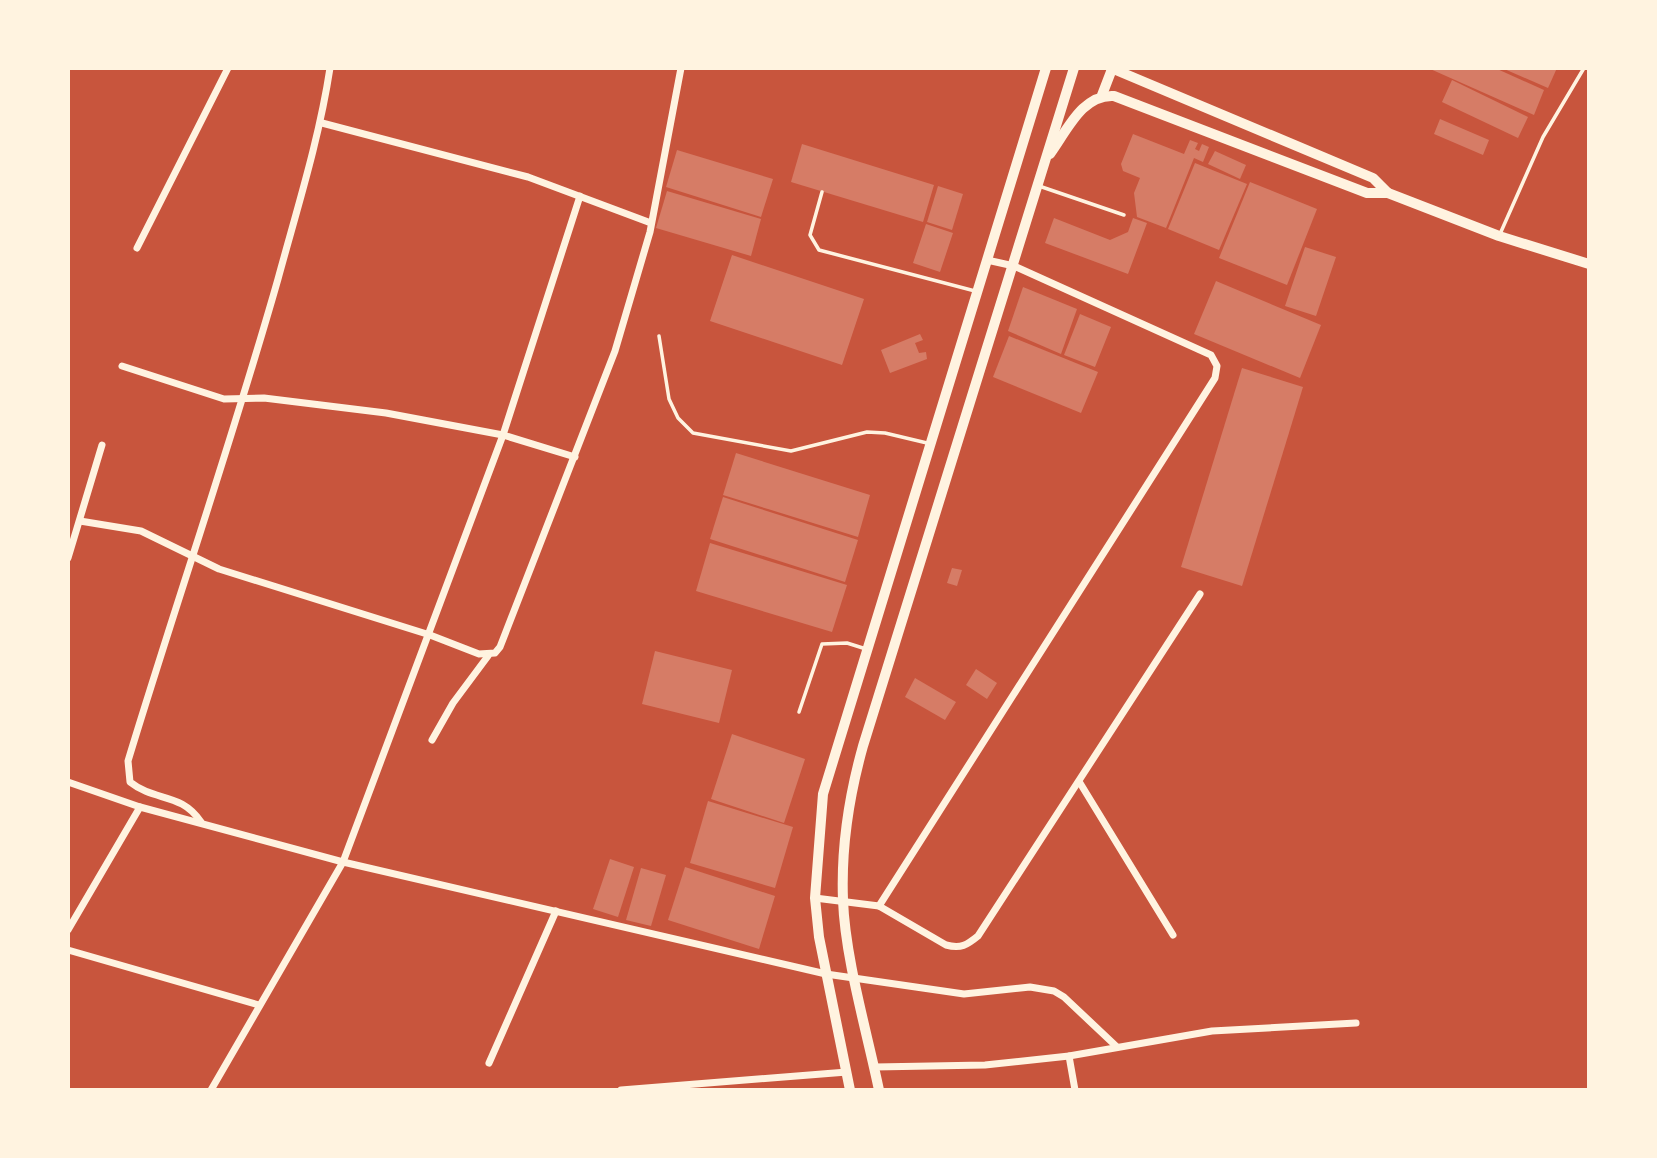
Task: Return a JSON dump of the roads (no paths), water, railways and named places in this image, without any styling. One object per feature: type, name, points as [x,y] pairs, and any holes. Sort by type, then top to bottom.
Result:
[{"type":"main road","points":[[850,1090],[826,974],[815,898],[823,793],[1046,68]]},
{"type":"main road","points":[[879,1090],[843,900],[848,808],[863,746],[1040,186],[1074,68]]},
{"type":"main road","points":[[1102,95],[1112,68],[1373,178],[1388,193]]},
{"type":"main road","points":[[1049,154],[1089,100],[1102,95],[1114,96],[1367,193],[1388,193],[1499,236],[1589,264]]},
{"type":"street","points":[[137,248],[228,68]]},
{"type":"street","points":[[201,823],[184,803],[130,782],[127,769],[190,555],[244,399],[322,123],[330,68]]},
{"type":"street","points":[[432,740],[453,703],[488,656],[500,647],[615,351],[651,223],[681,68]]},
{"type":"street","points":[[322,123],[460,157],[580,196],[651,223]]},
{"type":"street","points":[[211,1090],[343,862],[503,435],[580,196]]},
{"type":"street","points":[[879,906],[1215,378],[1217,366],[1211,355],[1014,266],[987,260]]},
{"type":"street","points":[[122,366],[224,399],[313,402],[434,421],[503,435],[575,457]]},
{"type":"street","points":[[68,558],[102,445]]},
{"type":"street","points":[[80,521],[141,531],[219,569],[430,635],[488,656]]},
{"type":"street","points":[[815,898],[879,906],[946,945],[964,946],[978,936],[1080,783],[1200,594]]},
{"type":"street","points":[[68,782],[140,807],[343,862],[826,974],[964,994],[1030,987],[1054,991],[1064,997],[1116,1047]]},
{"type":"street","points":[[1080,783],[1173,935]]},
{"type":"street","points":[[68,930],[140,807]]},
{"type":"street","points":[[489,1063],[556,911]]},
{"type":"street","points":[[68,950],[259,1005]]},
{"type":"street","points":[[874,1067],[985,1065],[1069,1056],[1212,1031],[1356,1023]]},
{"type":"street","points":[[1069,1056],[1075,1090]]},
{"type":"street","points":[[621,1090],[847,1072]]},
{"type":"lane","points":[[1499,236],[1543,137],[1584,68]]},
{"type":"lane","points":[[1040,186],[1124,215]]},
{"type":"lane","points":[[822,192],[810,235],[819,250],[977,291]]},
{"type":"lane","points":[[659,336],[669,399],[678,418],[693,433],[791,451],[867,432],[885,433],[929,444]]},
{"type":"lane","points":[[799,712],[822,644],[830,641],[866,649]]}]
